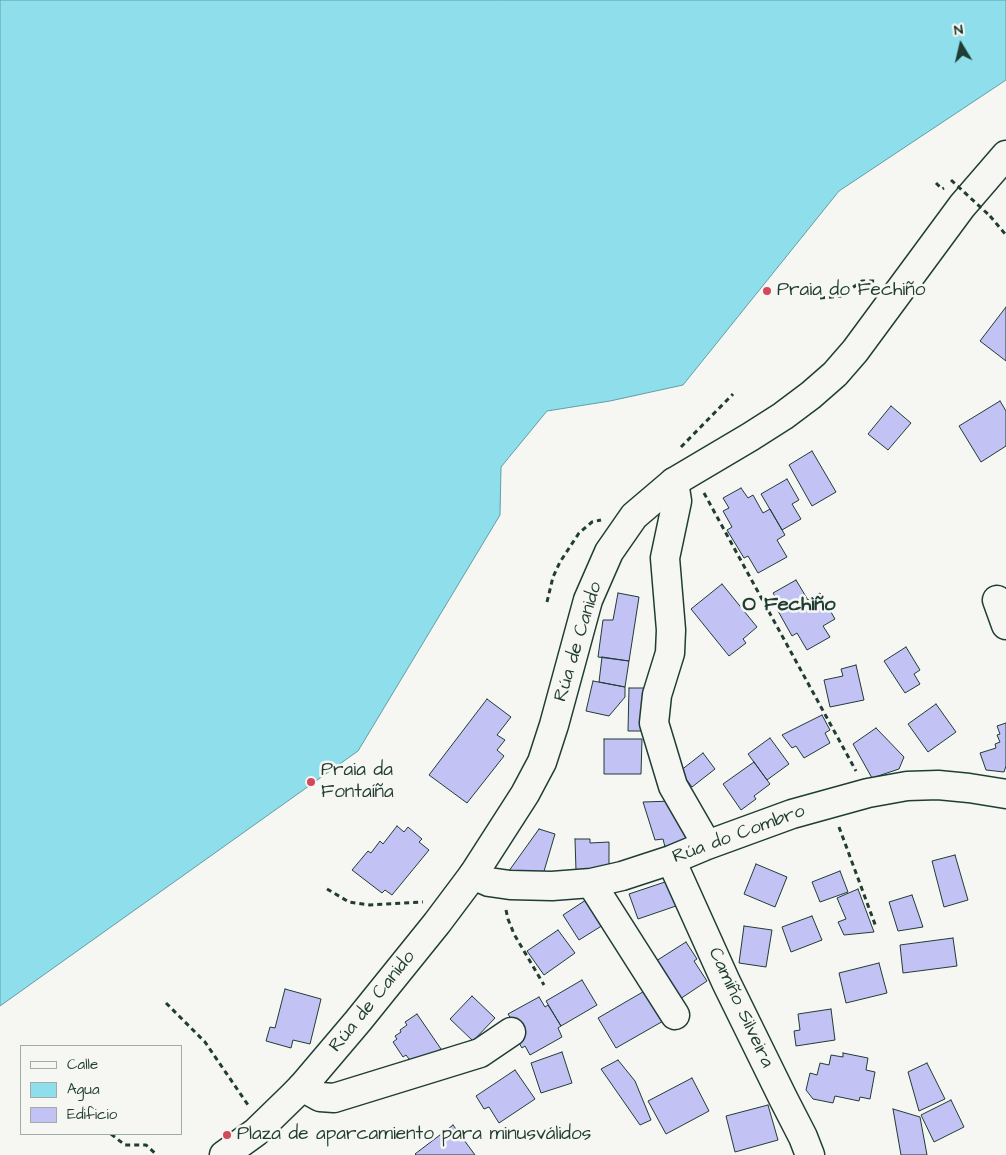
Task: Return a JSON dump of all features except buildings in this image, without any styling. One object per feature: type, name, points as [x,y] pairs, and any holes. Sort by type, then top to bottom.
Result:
[{"type":"street","name":"Rúa de Canido","points":[[224,1155],[256,1132],[302,1087],[364,1014],[437,923],[472,875],[524,794],[542,762],[588,600],[609,552],[634,516],[674,482],[750,438],[783,416],[835,374],[855,351],[962,206],[1006,155]]},
{"type":"street","points":[[674,482],[677,501],[665,558],[671,630],[670,653],[657,695],[654,723],[673,786],[707,845]]},
{"type":"street","points":[[997,600],[1006,625]]},
{"type":"street","name":"Rúa do Combro","points":[[472,875],[489,882],[510,885],[552,886],[591,883],[622,876],[671,860],[792,814],[868,793],[907,786],[938,784],[1006,794]]},
{"type":"street","name":"Camiño Silveira","points":[[671,860],[726,982],[803,1137],[810,1155]]},
{"type":"street","points":[[591,883],[675,1014]]},
{"type":"street","points":[[302,1087],[320,1097],[334,1098],[480,1054],[511,1032]]},
{"type":"path","points":[[951,180],[990,216],[1006,235]]},
{"type":"path","points":[[820,298],[841,296],[862,281],[879,280]]},
{"type":"path","points":[[675,453],[732,394]]},
{"type":"path","points":[[703,492],[858,775]]},
{"type":"path","points":[[547,602],[553,577],[560,562],[579,533],[592,522],[609,520]]},
{"type":"path","points":[[837,823],[876,927]]},
{"type":"path","points":[[327,889],[349,902],[370,905],[426,902]]},
{"type":"path","points":[[506,903],[508,919],[514,934],[544,985]]},
{"type":"path","points":[[166,1003],[205,1042],[252,1110]]},
{"type":"path","points":[[112,1135],[125,1145],[146,1145],[157,1155]]},
{"type":"water","points":[[0,0],[1006,0],[1006,80],[839,191],[683,385],[610,401],[547,411],[501,467],[500,515],[358,751],[0,1006]]},
{"type":"place","name":"Praia do Fechiño","points":[[767,291]]},
{"type":"place","name":"Praia da Fontaíña","points":[[311,782]]},
{"type":"place","name":"Plaza de aparcamiento para minusválidos","points":[[227,1135]]},
{"type":"district","name":"O Fechiño","points":[[789,606]]}]
